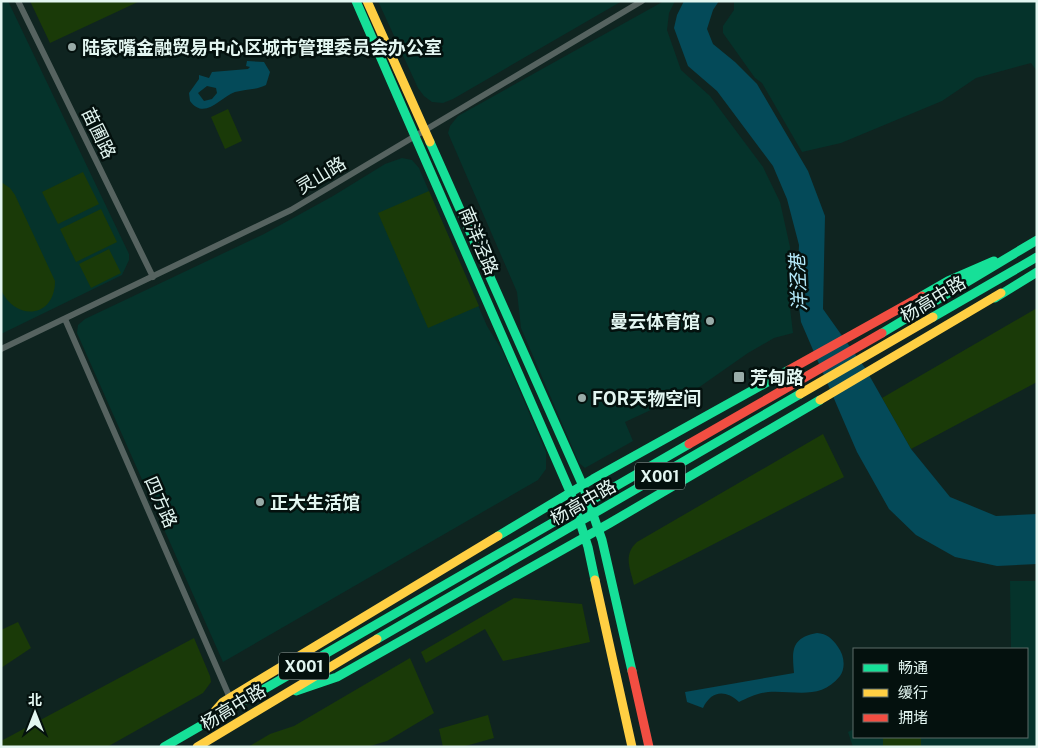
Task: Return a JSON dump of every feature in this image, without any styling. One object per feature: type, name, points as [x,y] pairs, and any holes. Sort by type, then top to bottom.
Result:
[{"type":"main road","name":"南洋泾路","points":[[356,1],[571,494]]},
{"type":"main road","name":"南洋泾路","points":[[367,1],[583,486]]},
{"type":"main road","name":"杨高中路","points":[[164,747],[902,322],[1037,240]]},
{"type":"main road","name":"杨高中路","points":[[202,725],[223,702],[583,486],[861,328],[948,281],[1021,250]]},
{"type":"main road","name":"杨高中路","points":[[197,747],[1037,257]]},
{"type":"main road","name":"杨高中路","points":[[581,540],[995,298],[1037,268]]},
{"type":"main road","points":[[995,298],[1037,272]]},
{"type":"main road","points":[[583,486],[599,530],[649,747]]},
{"type":"main road","points":[[571,494],[632,747]]},
{"type":"main road","name":"X001","points":[[287,694],[337,677],[581,540]]},
{"type":"street","name":"苗圃路","points":[[18,1],[153,277]]},
{"type":"street","name":"灵山路","points":[[1,349],[291,210],[415,134],[640,2]]},
{"type":"street","name":"四方路","points":[[65,319],[230,698]]},
{"type":"shaded area","points":[[1,1],[8,1],[129,254],[129,260],[122,275],[1,334]]},
{"type":"shaded area","points":[[378,1],[622,1],[443,103],[432,102],[418,88]]},
{"type":"shaded area","points":[[664,1],[675,1],[669,13],[667,30],[681,70],[710,96],[763,167],[780,202],[790,247],[788,291],[793,333],[774,338],[748,353],[698,388],[625,422],[633,441],[585,468],[579,463],[521,328],[517,292],[448,133],[450,126],[458,116]]},
{"type":"shaded area","points":[[734,1],[1037,1],[1037,71],[1031,63],[976,78],[942,101],[841,143],[802,152],[762,83],[755,78],[723,33],[723,26],[734,10]]},
{"type":"shaded area","points":[[402,158],[412,160],[419,168],[487,326],[502,350],[546,452],[546,469],[538,480],[223,662],[77,333],[78,325],[85,319],[264,234],[333,196],[385,164]]},
{"type":"shaded area","points":[[1010,581],[1037,581],[1037,747],[853,747],[848,732],[853,730],[853,738],[1028,738],[1028,648],[1011,648]]},
{"type":"green space","points":[[30,1],[140,1],[50,43]]},
{"type":"green space","points":[[228,109],[242,141],[225,149],[211,117]]},
{"type":"green space","points":[[83,172],[99,204],[58,224],[42,192]]},
{"type":"green space","points":[[1,182],[10,188],[15,195],[55,281],[49,303],[42,309],[25,311],[16,307],[1,290]]},
{"type":"green space","points":[[429,191],[479,306],[428,328],[378,213]]},
{"type":"green space","points":[[101,209],[117,242],[76,262],[60,229]]},
{"type":"green space","points":[[109,249],[121,273],[91,288],[79,264]]},
{"type":"green space","points":[[1037,308],[1037,382],[911,449],[882,398]]},
{"type":"green space","points":[[823,434],[844,477],[634,585],[629,557],[637,542]]},
{"type":"green space","points":[[514,598],[582,604],[590,642],[503,661],[485,629],[426,663],[421,652]]},
{"type":"green space","points":[[18,622],[31,648],[1,668],[1,630]]},
{"type":"green space","points":[[194,638],[211,682],[203,693],[107,747],[1,747],[1,741]]},
{"type":"green space","points":[[410,658],[434,713],[387,741],[367,747],[248,747],[270,734],[294,726]]},
{"type":"green space","points":[[488,715],[494,738],[462,747],[443,747],[439,729]]},
{"type":"green space","points":[[883,738],[921,738],[921,747],[883,747]]},
{"type":"water","name":"洋泾港","points":[[684,1],[719,1],[713,10],[707,29],[713,44],[757,84],[808,171],[825,216],[823,309],[865,368],[911,449],[950,497],[996,516],[1037,514],[1037,564],[997,566],[955,557],[916,535],[889,509],[857,452],[801,322],[797,292],[799,245],[787,199],[773,166],[717,91],[688,66],[674,28],[677,15]]},
{"type":"water","points":[[247,61],[264,62],[270,72],[266,85],[235,92],[207,108],[201,109],[196,107],[190,101],[189,93],[199,79],[199,75],[209,78],[212,72],[248,69],[250,67],[246,66]],"holes":[[[207,86],[216,88],[217,93],[212,99],[204,101],[198,93]]]},
{"type":"water","points":[[817,633],[824,634],[834,641],[844,661],[840,676],[824,689],[806,693],[764,693],[739,702],[729,695],[719,694],[710,698],[703,708],[687,702],[685,692],[794,673],[793,658],[795,646],[802,638]]},
{"type":"traffic: fast","points":[[356,1],[571,494],[588,547],[595,580]]},
{"type":"traffic: fast","points":[[430,142],[583,486],[602,540],[632,671]]},
{"type":"traffic: fast","points":[[882,333],[1037,240]]},
{"type":"traffic: fast","points":[[933,317],[1037,257]]},
{"type":"traffic: fast","points":[[922,296],[948,281],[994,261]]},
{"type":"traffic: fast","points":[[995,298],[1037,272]]},
{"type":"traffic: fast","points":[[498,536],[593,479],[789,370]]},
{"type":"traffic: fast","points":[[377,639],[800,394]]},
{"type":"traffic: fast","points":[[296,691],[337,677],[610,523],[820,400]]},
{"type":"traffic: fast","points":[[164,747],[689,444]]},
{"type":"traffic: slow","points":[[367,1],[430,142]]},
{"type":"traffic: slow","points":[[820,400],[1001,293]]},
{"type":"traffic: slow","points":[[800,394],[933,317]]},
{"type":"traffic: slow","points":[[207,720],[223,702],[498,536]]},
{"type":"traffic: slow","points":[[595,580],[632,747]]},
{"type":"traffic: slow","points":[[197,747],[377,639]]},
{"type":"traffic: jam","points":[[789,370],[922,296]]},
{"type":"traffic: jam","points":[[689,444],[882,333]]},
{"type":"traffic: jam","points":[[632,671],[649,747]]},
{"type":"place","name":"陆家嘴金融贸易中心区城市管理委员会办公室","points":[[72,47]]},
{"type":"place","name":"曼云体育馆","points":[[710,321]]},
{"type":"place","name":"芳甸路","points":[[739,377]]},
{"type":"place","name":"FOR天物空间","points":[[582,398]]},
{"type":"place","name":"正大生活馆","points":[[260,502]]}]
